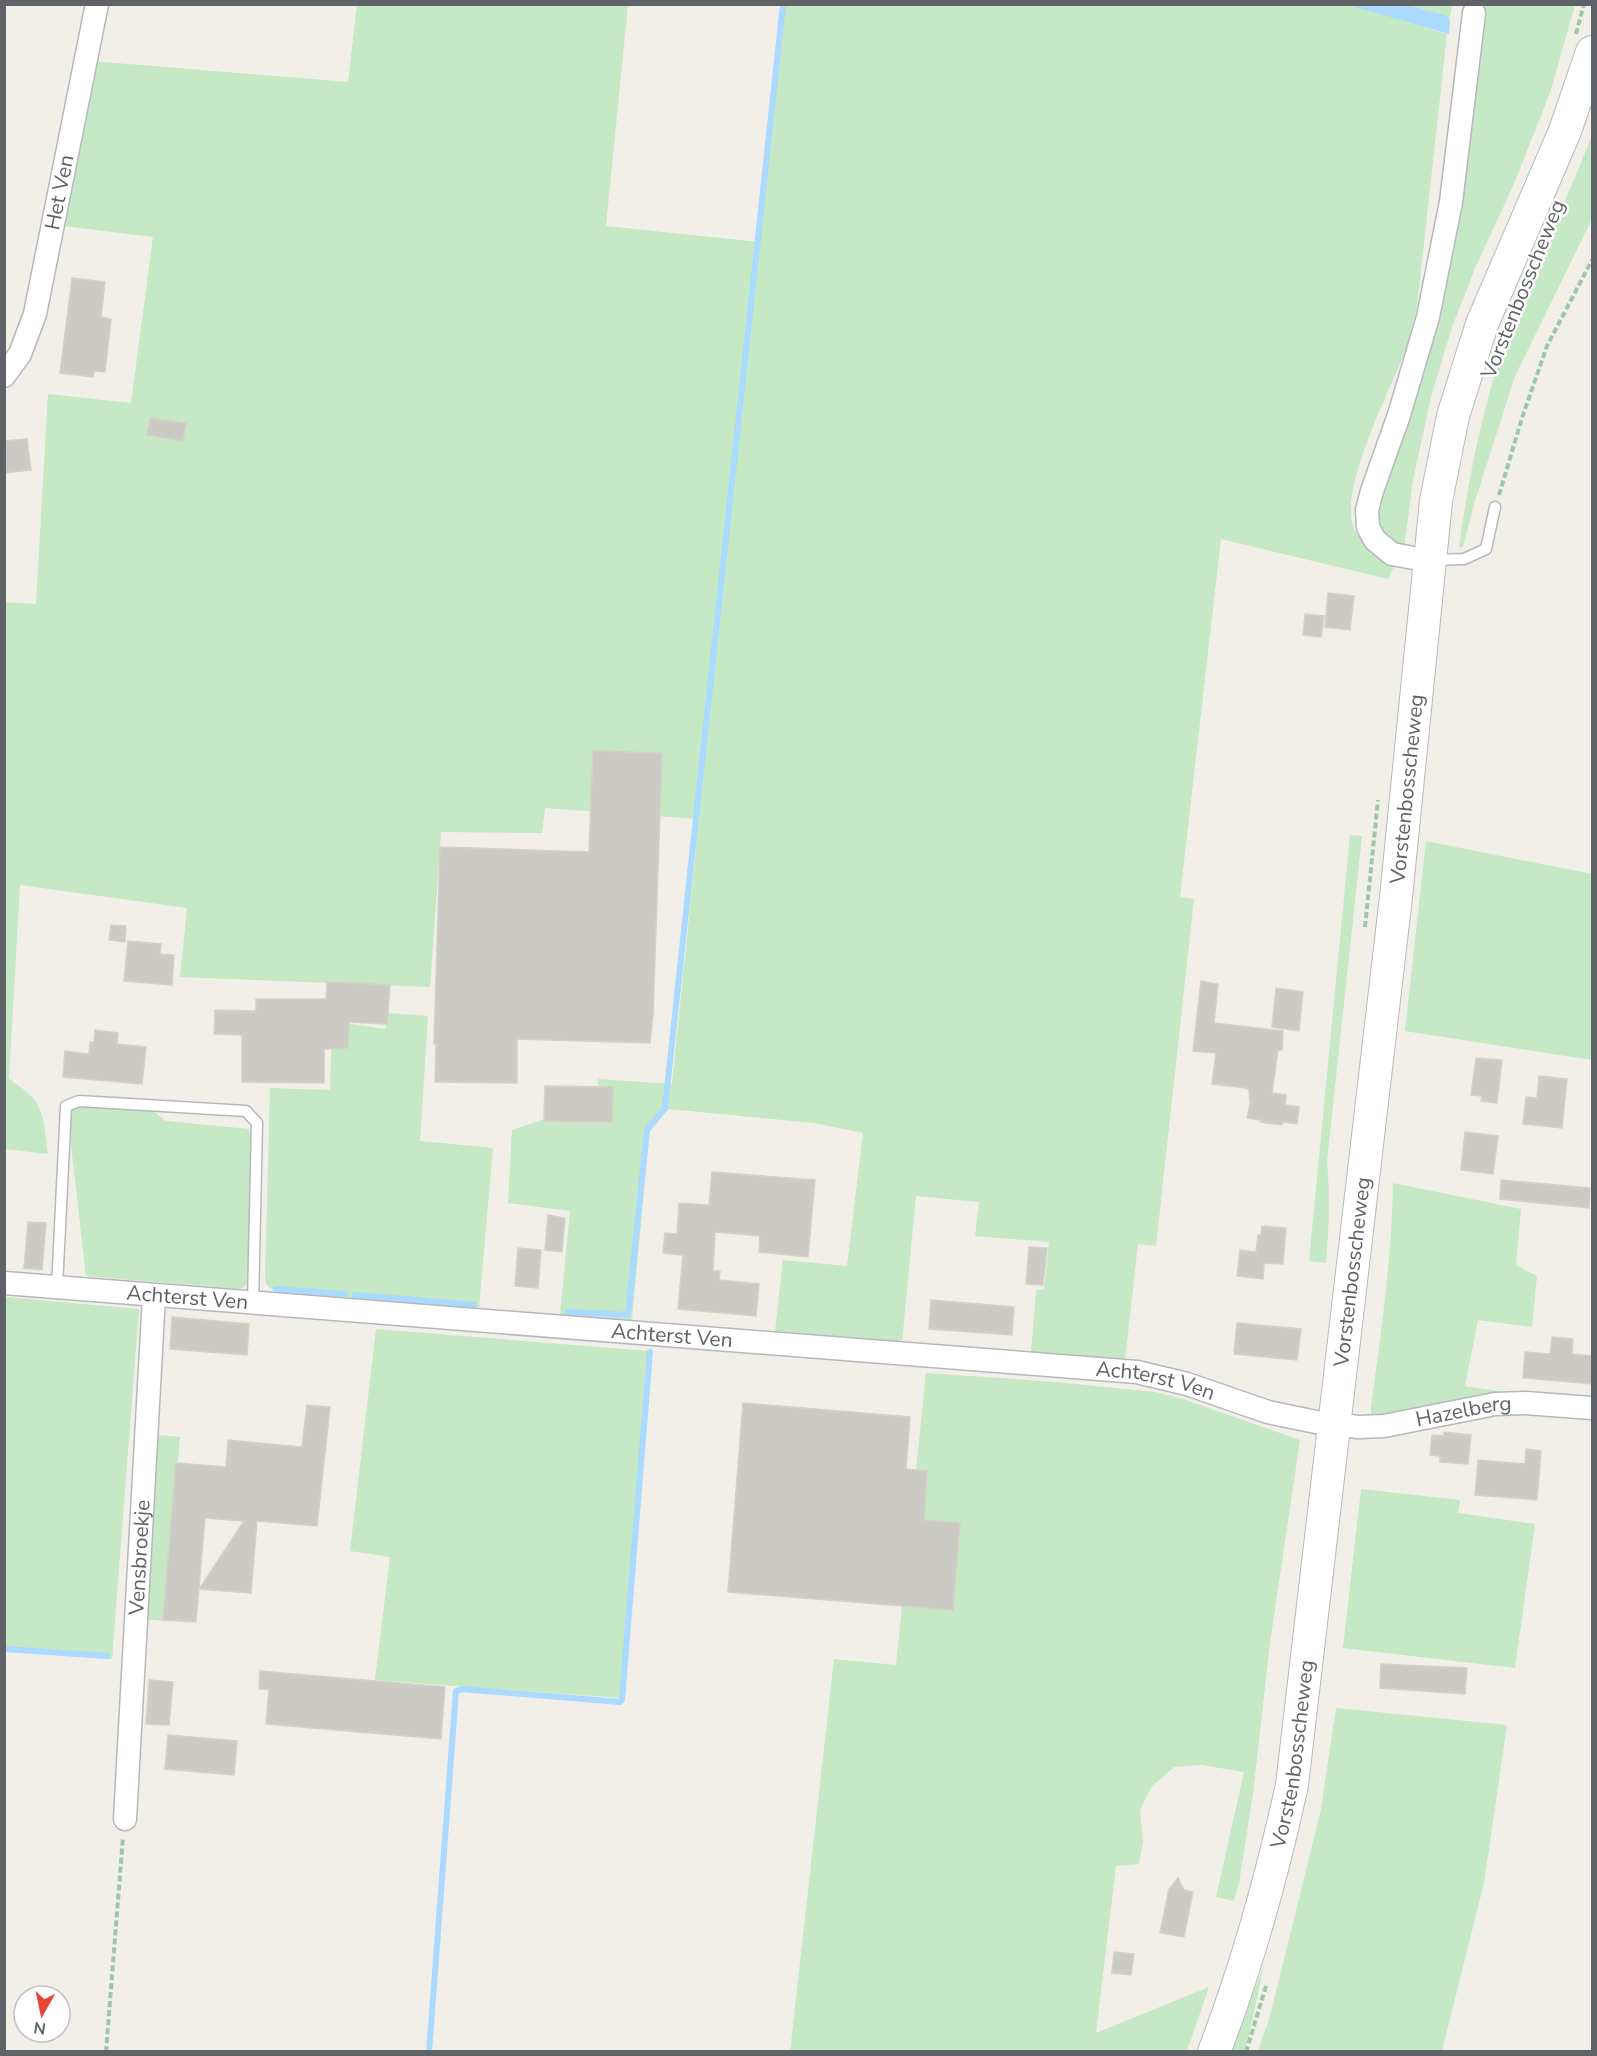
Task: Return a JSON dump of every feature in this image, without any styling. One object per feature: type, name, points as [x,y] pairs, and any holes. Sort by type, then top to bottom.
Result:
[{"type":"street","name":"Het Ven","points":[[4,376],[20,354],[35,314],[97,4]]},
{"type":"street","points":[[1430,561],[1392,554],[1375,540],[1368,528],[1368,510],[1372,491],[1399,415],[1428,317],[1451,202],[1474,14]]},
{"type":"street","name":"Vorstenbosscheweg","points":[[1214,2052],[1255,1978],[1264,1902],[1292,1785],[1396,897],[1442,465],[1464,377],[1482,324],[1565,131],[1593,52]]},
{"type":"street","name":"Achterst Ven","points":[[4,1283],[1137,1372],[1187,1384],[1268,1412],[1334,1424]]},
{"type":"street","name":"Vensbroekje","points":[[125,1819],[154,1296]]},
{"type":"street","name":"Hazelberg","points":[[1334,1424],[1358,1427],[1383,1426],[1495,1404],[1525,1403],[1593,1408]]},
{"type":"lane","points":[[1430,561],[1464,559],[1486,549],[1495,507]]},
{"type":"lane","points":[[57,1287],[66,1106],[79,1101],[246,1111],[257,1123],[253,1303]]},
{"type":"path","points":[[1495,507],[1547,346],[1593,260]]},
{"type":"path","points":[[105,2052],[125,1819]]},
{"type":"path","points":[[1246,2052],[1255,1978]]},
{"type":"green space","points":[[1349,4],[1447,34],[1417,307],[1405,351],[1368,440],[1353,490],[1351,511],[1354,529],[1361,539],[1395,565],[1388,579],[1221,539],[1180,897],[1194,899],[1156,1246],[1138,1244],[1125,1360],[1031,1352],[1036,1290],[1044,1289],[1049,1242],[975,1236],[979,1202],[916,1196],[902,1342],[775,1331],[783,1260],[847,1266],[863,1133],[814,1123],[669,1109],[650,1124],[632,1320],[560,1315],[570,1211],[508,1203],[512,1130],[542,1120],[597,1122],[598,1079],[672,1084],[699,819],[545,808],[542,833],[441,832],[430,987],[180,977],[187,908],[20,885],[9,1078],[29,1094],[40,1109],[48,1154],[5,1149],[4,602],[36,604],[48,394],[131,403],[153,237],[55,225],[92,61],[348,82],[357,5],[628,5],[606,226],[759,242],[785,5]]},
{"type":"green space","points":[[1408,5],[1452,5],[1450,18]]},
{"type":"green space","points":[[1484,5],[1575,5],[1550,93],[1452,327],[1431,397],[1413,480],[1404,549],[1382,539],[1374,506],[1482,30]]},
{"type":"green space","points":[[1592,135],[1592,219],[1515,376],[1474,504],[1463,547],[1459,547],[1475,454],[1498,364],[1519,306]]},
{"type":"green space","points":[[1350,835],[1362,836],[1327,1161],[1329,1212],[1326,1263],[1309,1261]]},
{"type":"green space","points":[[1426,841],[1592,874],[1592,1060],[1405,1031]]},
{"type":"green space","points":[[388,1013],[428,1016],[420,1141],[493,1148],[479,1308],[275,1292],[267,1285],[265,1279],[270,1088],[330,1090],[332,1021],[385,1029]]},
{"type":"green space","points":[[69,1106],[153,1111],[166,1121],[249,1129],[252,1145],[249,1275],[246,1285],[240,1289],[86,1276],[67,1110]]},
{"type":"green space","points":[[1393,1183],[1521,1209],[1516,1265],[1537,1276],[1532,1327],[1478,1320],[1465,1386],[1511,1393],[1489,1394],[1371,1417],[1388,1267]]},
{"type":"green space","points":[[5,1297],[139,1309],[112,1659],[5,1651]]},
{"type":"green space","points":[[376,1329],[648,1351],[621,1698],[375,1680],[390,1557],[350,1551]]},
{"type":"green space","points":[[926,1373],[1155,1392],[1183,1399],[1300,1440],[1270,1643],[1253,1794],[1234,1901],[1216,1897],[1244,1772],[1202,1765],[1174,1767],[1152,1786],[1140,1810],[1143,1842],[1139,1864],[1116,1866],[1096,2033],[1209,1987],[1187,2051],[790,2052],[834,1659],[896,1665]]},
{"type":"green space","points":[[158,1435],[180,1437],[164,1621],[143,1619]]},
{"type":"green space","points":[[1361,1489],[1460,1500],[1458,1513],[1535,1524],[1515,1668],[1343,1648]]},
{"type":"green space","points":[[1336,1708],[1507,1725],[1484,1883],[1442,2051],[1258,2051],[1270,2016],[1321,1809]]},
{"type":"green space","points":[[1264,1966],[1244,2051],[1229,2052]]},
{"type":"water","points":[[1349,5],[1408,5],[1448,16],[1449,34]]},
{"type":"building","points":[[72,278],[105,282],[101,317],[111,319],[105,372],[94,371],[93,377],[60,373]]},
{"type":"building","points":[[150,418],[186,423],[183,441],[147,435]]},
{"type":"building","points":[[27,439],[31,470],[4,473],[4,441]]},
{"type":"building","points":[[1328,593],[1354,596],[1350,630],[1325,627]]},
{"type":"building","points":[[1305,614],[1324,616],[1321,637],[1303,635]]},
{"type":"building","points":[[593,751],[662,753],[653,1015],[650,1043],[517,1039],[517,1083],[435,1082],[436,1044],[434,1044],[440,847],[589,852]]},
{"type":"building","points":[[111,925],[126,926],[125,942],[109,940]]},
{"type":"building","points":[[128,941],[161,944],[160,954],[174,955],[172,985],[124,981]]},
{"type":"building","points":[[1201,981],[1218,984],[1214,1023],[1283,1031],[1282,1050],[1278,1050],[1272,1093],[1286,1095],[1285,1105],[1299,1107],[1297,1124],[1283,1122],[1282,1125],[1247,1118],[1250,1104],[1249,1090],[1212,1084],[1216,1053],[1193,1051]]},
{"type":"building","points":[[327,982],[390,985],[387,1024],[349,1022],[348,1048],[324,1049],[324,1083],[242,1082],[242,1035],[214,1034],[215,1010],[256,1011],[256,999],[326,999]]},
{"type":"building","points":[[1276,988],[1303,992],[1299,1031],[1272,1027]]},
{"type":"building","points":[[95,1030],[118,1033],[117,1044],[146,1047],[142,1084],[63,1077],[65,1051],[89,1054],[90,1042],[94,1042]]},
{"type":"building","points":[[1476,1058],[1502,1060],[1497,1103],[1481,1101],[1482,1096],[1471,1095]]},
{"type":"building","points":[[1539,1076],[1567,1079],[1562,1128],[1523,1124],[1526,1097],[1537,1098]]},
{"type":"building","points":[[545,1086],[613,1087],[612,1122],[544,1121]]},
{"type":"building","points":[[1465,1132],[1498,1136],[1493,1174],[1461,1170]]},
{"type":"building","points":[[712,1172],[815,1180],[808,1257],[759,1252],[760,1236],[715,1232],[713,1271],[720,1271],[719,1280],[759,1284],[756,1316],[678,1309],[683,1255],[663,1253],[665,1233],[677,1234],[679,1203],[709,1205]]},
{"type":"building","points":[[1501,1180],[1590,1188],[1589,1208],[1500,1199]]},
{"type":"building","points":[[548,1215],[565,1218],[562,1252],[545,1250]]},
{"type":"building","points":[[28,1222],[46,1223],[42,1270],[24,1268]]},
{"type":"building","points":[[1262,1226],[1286,1228],[1283,1264],[1264,1263],[1263,1279],[1237,1276],[1240,1250],[1256,1252],[1258,1235],[1261,1235]]},
{"type":"building","points":[[1029,1247],[1047,1248],[1043,1285],[1026,1284]]},
{"type":"building","points":[[518,1248],[541,1250],[538,1288],[515,1286]]},
{"type":"building","points":[[931,1300],[1014,1307],[1012,1335],[929,1329]]},
{"type":"building","points":[[172,1317],[249,1324],[247,1355],[170,1349]]},
{"type":"building","points":[[1237,1323],[1301,1329],[1297,1360],[1234,1354]]},
{"type":"building","points":[[1552,1337],[1573,1339],[1572,1354],[1593,1356],[1593,1384],[1523,1378],[1525,1352],[1550,1354]]},
{"type":"building","points":[[743,1403],[910,1417],[906,1469],[927,1471],[924,1520],[960,1523],[953,1610],[728,1592]]},
{"type":"building","points":[[307,1405],[330,1407],[317,1526],[257,1521],[251,1593],[199,1589],[244,1521],[205,1518],[196,1622],[163,1620],[176,1463],[226,1467],[228,1440],[302,1447]]},
{"type":"building","points":[[1444,1432],[1471,1435],[1468,1464],[1440,1462],[1440,1456],[1430,1455],[1432,1435],[1444,1436]]},
{"type":"building","points":[[1526,1449],[1541,1451],[1537,1500],[1475,1495],[1478,1460],[1525,1464]]},
{"type":"building","points":[[1381,1664],[1467,1668],[1465,1694],[1380,1688]]},
{"type":"building","points":[[260,1671],[445,1687],[441,1739],[266,1724],[269,1689],[259,1689]]},
{"type":"building","points":[[149,1680],[173,1682],[169,1725],[146,1724]]},
{"type":"building","points":[[168,1735],[237,1741],[234,1775],[165,1769]]},
{"type":"building","points":[[1178,1878],[1184,1890],[1193,1892],[1184,1937],[1160,1933],[1169,1889]]},
{"type":"building","points":[[1114,1952],[1134,1954],[1131,1975],[1112,1973]]},
{"type":"waterway","points":[[568,1312],[628,1315],[647,1130],[665,1108],[783,4]]},
{"type":"waterway","points":[[276,1289],[345,1294]]},
{"type":"waterway","points":[[355,1295],[474,1305]]},
{"type":"waterway","points":[[429,2052],[456,1691],[462,1689],[620,1702],[622,1700],[650,1352]]},
{"type":"waterway","points":[[4,1649],[107,1656]]}]
